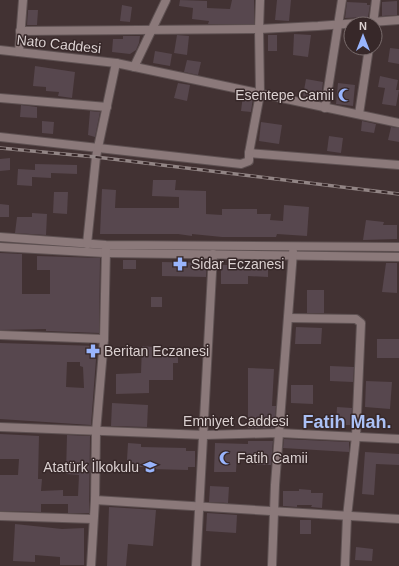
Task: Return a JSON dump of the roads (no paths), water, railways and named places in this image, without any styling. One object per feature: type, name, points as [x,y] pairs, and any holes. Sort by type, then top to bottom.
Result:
[{"type":"street","points":[[19,52],[23,0]]},
{"type":"street","points":[[134,67],[150,30],[166,0]]},
{"type":"street","points":[[0,137],[241,164],[250,160],[249,153],[260,94],[260,0]]},
{"type":"street","points":[[325,108],[342,0]]},
{"type":"street","points":[[374,16],[376,0]]},
{"type":"street","points":[[383,22],[399,20]]},
{"type":"street","points":[[20,30],[259,29],[343,24]]},
{"type":"street","name":"Nato Caddesi","points":[[0,50],[116,63],[399,123]]},
{"type":"street","points":[[359,114],[368,56]]},
{"type":"street","points":[[87,244],[96,158],[116,63]]},
{"type":"street","points":[[0,98],[106,107]]},
{"type":"street","points":[[249,153],[399,165]]},
{"type":"street","points":[[0,237],[87,244],[106,249],[399,247]]},
{"type":"street","points":[[0,247],[106,249],[293,256],[399,257]]},
{"type":"street","points":[[272,566],[279,433],[293,247]]},
{"type":"street","points":[[91,566],[95,500],[96,432],[104,339],[106,249]]},
{"type":"street","points":[[196,566],[205,435],[214,254]]},
{"type":"street","points":[[288,318],[356,319],[361,323],[356,436],[347,516],[345,566]]},
{"type":"street","points":[[0,335],[104,339]]},
{"type":"street","name":"Emniyet Caddesi","points":[[0,427],[96,432],[205,435],[279,433],[399,439]]},
{"type":"street","points":[[95,500],[200,505],[274,512],[399,519]]},
{"type":"street","points":[[0,516],[94,519]]},
{"type":"railway","points":[[0,148],[96,157],[399,194]]},
{"type":"place","name":"Esentepe Camii","points":[[345,95]]},
{"type":"place","name":"Sidar Eczanesi","points":[[180,264]]},
{"type":"place","name":"Beritan Eczanesi","points":[[93,351]]},
{"type":"place","name":"Fatih Camii","points":[[226,458]]},
{"type":"place","name":"Atatürk İlkokulu","points":[[150,467]]},
{"type":"district","name":"Fatih Mah.","points":[[347,422]]}]
